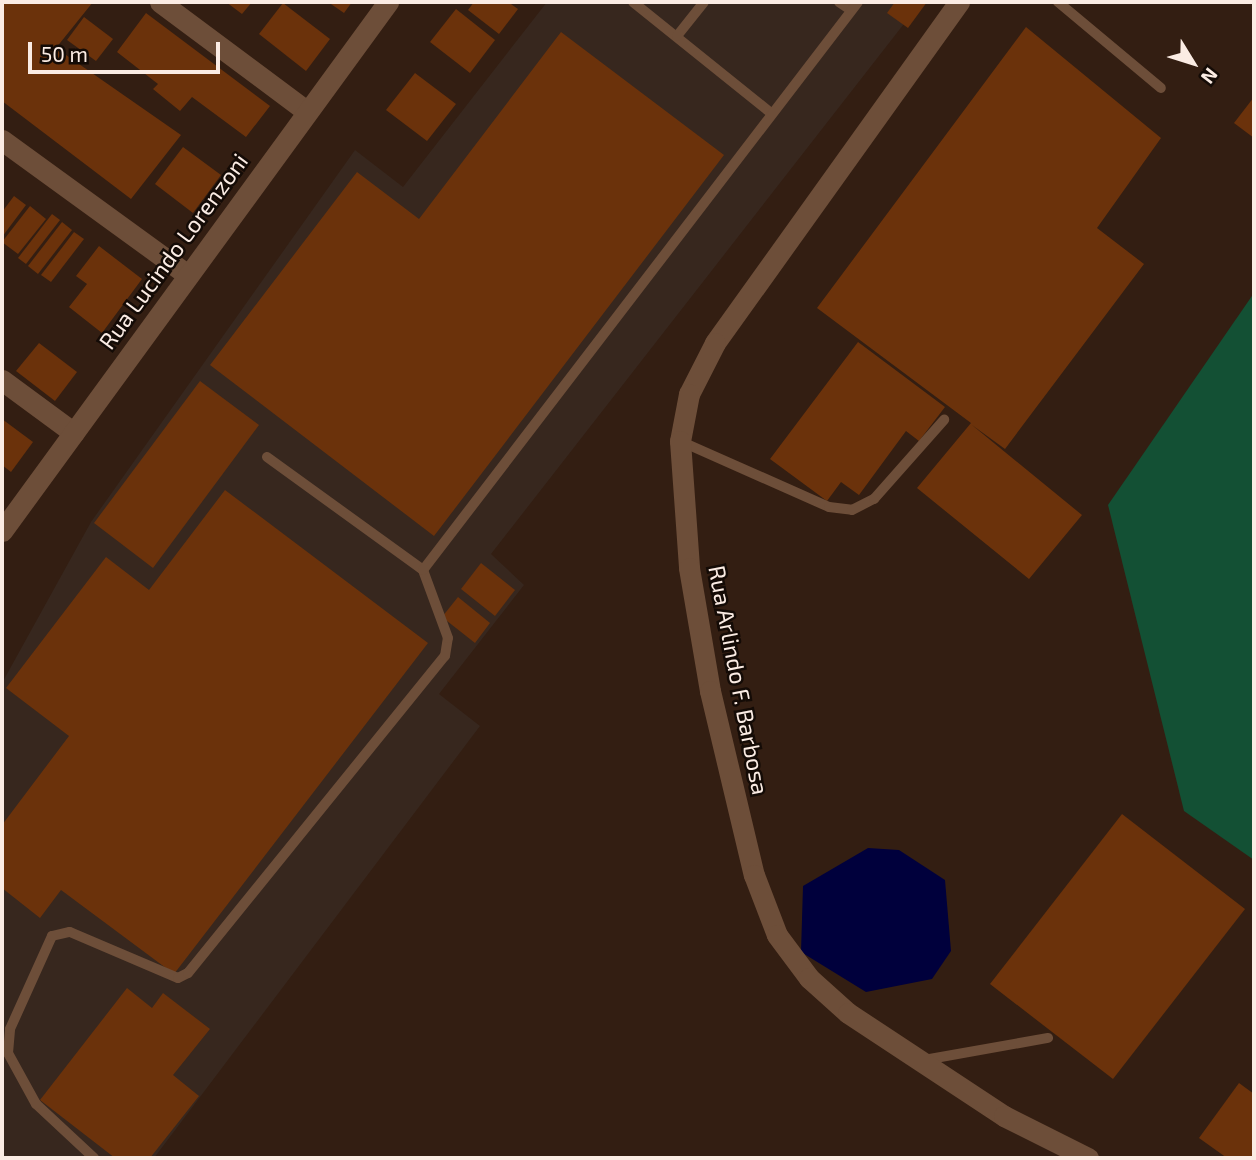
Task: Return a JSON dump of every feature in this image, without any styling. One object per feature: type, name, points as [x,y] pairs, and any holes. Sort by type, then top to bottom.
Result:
[{"type":"street","points":[[160,2],[306,111]]},
{"type":"street","name":"Rua Lucindo Lorenzoni","points":[[2,531],[388,2]]},
{"type":"street","name":"Rua Arlindo F. Barbosa","points":[[958,2],[715,343],[690,394],[680,441],[689,568],[709,691],[754,875],[777,935],[838,1005],[918,1061],[1088,1158]]},
{"type":"street","points":[[2,140],[188,275]]},
{"type":"street","points":[[2,380],[74,433]]},
{"type":"lane","points":[[633,2],[769,112]]},
{"type":"lane","points":[[677,36],[704,2]]},
{"type":"lane","points":[[423,570],[769,112],[854,6],[839,2]]},
{"type":"lane","points":[[1058,2],[1161,88]]},
{"type":"lane","points":[[680,441],[829,507],[852,509],[874,499],[944,420]]},
{"type":"lane","points":[[94,1158],[36,1104],[8,1053],[10,1029],[52,936],[70,932],[178,978],[188,973],[445,656],[448,638],[423,570],[267,457]]},
{"type":"lane","points":[[918,1061],[1048,1038]]},
{"type":"shaded area","points":[[547,2],[921,2],[491,554],[524,585],[439,694],[480,726],[154,1158],[2,1158],[2,683],[91,522],[355,150],[403,187]]},
{"type":"shaded area","points":[[868,848],[899,850],[945,880],[951,951],[932,979],[866,992],[801,952],[803,886]]},
{"type":"green space","points":[[1254,293],[1254,860],[1184,811],[1108,505]]},
{"type":"building","points":[[2,2],[93,2],[56,48],[181,135],[131,199],[2,101]]},
{"type":"building","points":[[226,2],[252,2],[242,14]]},
{"type":"building","points":[[328,2],[352,2],[344,13]]},
{"type":"building","points":[[474,2],[508,2],[518,9],[499,34],[468,10]]},
{"type":"building","points":[[895,2],[927,2],[908,28],[887,13]]},
{"type":"building","points":[[283,3],[330,39],[306,71],[259,34]]},
{"type":"building","points":[[456,9],[495,40],[470,73],[430,42]]},
{"type":"building","points":[[146,13],[270,106],[246,137],[192,97],[180,111],[153,89],[158,84],[117,52]]},
{"type":"building","points":[[84,17],[113,39],[96,61],[67,40]]},
{"type":"building","points":[[1026,27],[1161,138],[1097,228],[1144,264],[1005,449],[972,425],[1082,515],[1029,579],[917,488],[971,423],[817,308]]},
{"type":"building","points":[[561,32],[724,155],[434,536],[210,365],[357,172],[419,219]]},
{"type":"building","points":[[415,73],[456,104],[427,141],[386,110]]},
{"type":"building","points":[[1254,97],[1254,138],[1234,123]]},
{"type":"building","points":[[183,147],[221,175],[193,213],[155,184]]},
{"type":"building","points":[[14,196],[26,205],[2,237],[2,212]]},
{"type":"building","points":[[30,206],[46,219],[18,254],[2,242]]},
{"type":"building","points":[[52,214],[60,220],[26,264],[18,258]]},
{"type":"building","points":[[62,222],[72,230],[38,274],[28,266]]},
{"type":"building","points":[[74,232],[84,239],[51,282],[41,275]]},
{"type":"building","points":[[99,246],[142,279],[102,333],[69,307],[87,284],[76,276]]},
{"type":"building","points":[[858,342],[945,407],[919,441],[906,431],[859,495],[841,482],[827,501],[770,459]]},
{"type":"building","points":[[39,343],[77,372],[55,401],[16,371]]},
{"type":"building","points":[[200,381],[259,425],[153,568],[94,523]]},
{"type":"building","points":[[2,419],[33,442],[11,472],[2,465]]},
{"type":"building","points":[[225,490],[428,643],[174,974],[61,890],[40,918],[2,888],[2,825],[69,736],[6,688],[106,557],[149,590]]},
{"type":"building","points":[[481,563],[515,590],[495,616],[461,589]]},
{"type":"building","points":[[458,597],[490,623],[475,643],[442,617]]},
{"type":"building","points":[[1122,814],[1245,909],[1113,1079],[990,984]]},
{"type":"building","points":[[127,988],[152,1008],[163,993],[210,1029],[173,1075],[199,1096],[150,1158],[115,1158],[40,1100]]},
{"type":"building","points":[[1239,1083],[1254,1094],[1254,1158],[1227,1158],[1199,1138]]}]
